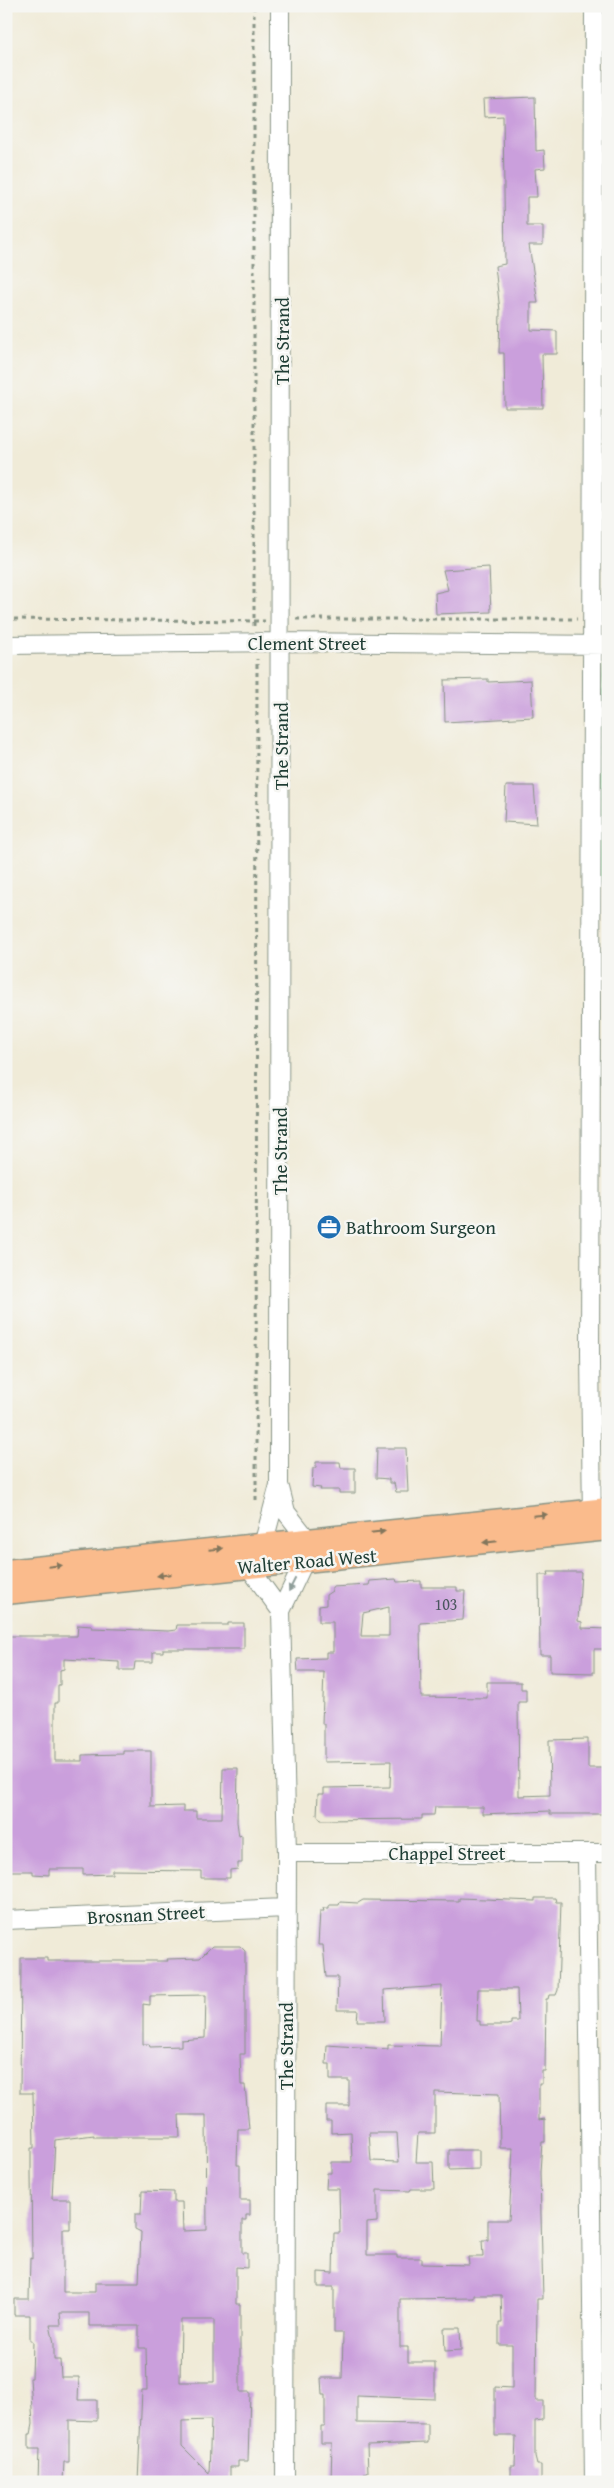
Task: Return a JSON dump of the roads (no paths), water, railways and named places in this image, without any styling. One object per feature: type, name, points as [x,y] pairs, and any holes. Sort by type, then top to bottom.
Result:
[{"type":"main road","name":"Walter Road West","points":[[6,1593],[102,1584],[248,1566],[306,1550],[600,1520]]},
{"type":"main road","name":"Walter Road West","points":[[6,1571],[263,1545],[306,1550]]},
{"type":"street","name":"The Strand","points":[[280,6],[279,1485],[286,1512],[306,1550],[280,1610],[287,1853],[284,2482]]},
{"type":"street","points":[[594,6],[592,619],[600,645],[600,1520]]},
{"type":"street","name":"Clement Street","points":[[6,645],[281,642],[600,645]]},
{"type":"street","name":"The Strand","points":[[263,1545],[279,1485]]},
{"type":"street","points":[[248,1566],[280,1610]]},
{"type":"street","name":"Chappel Street","points":[[287,1853],[608,1853]]},
{"type":"street","points":[[587,1853],[594,2482]]},
{"type":"street","name":"Brosnan Street","points":[[6,1920],[286,1908]]},
{"type":"place","name":"Bathroom Surgeon","points":[[329,1227]]}]
